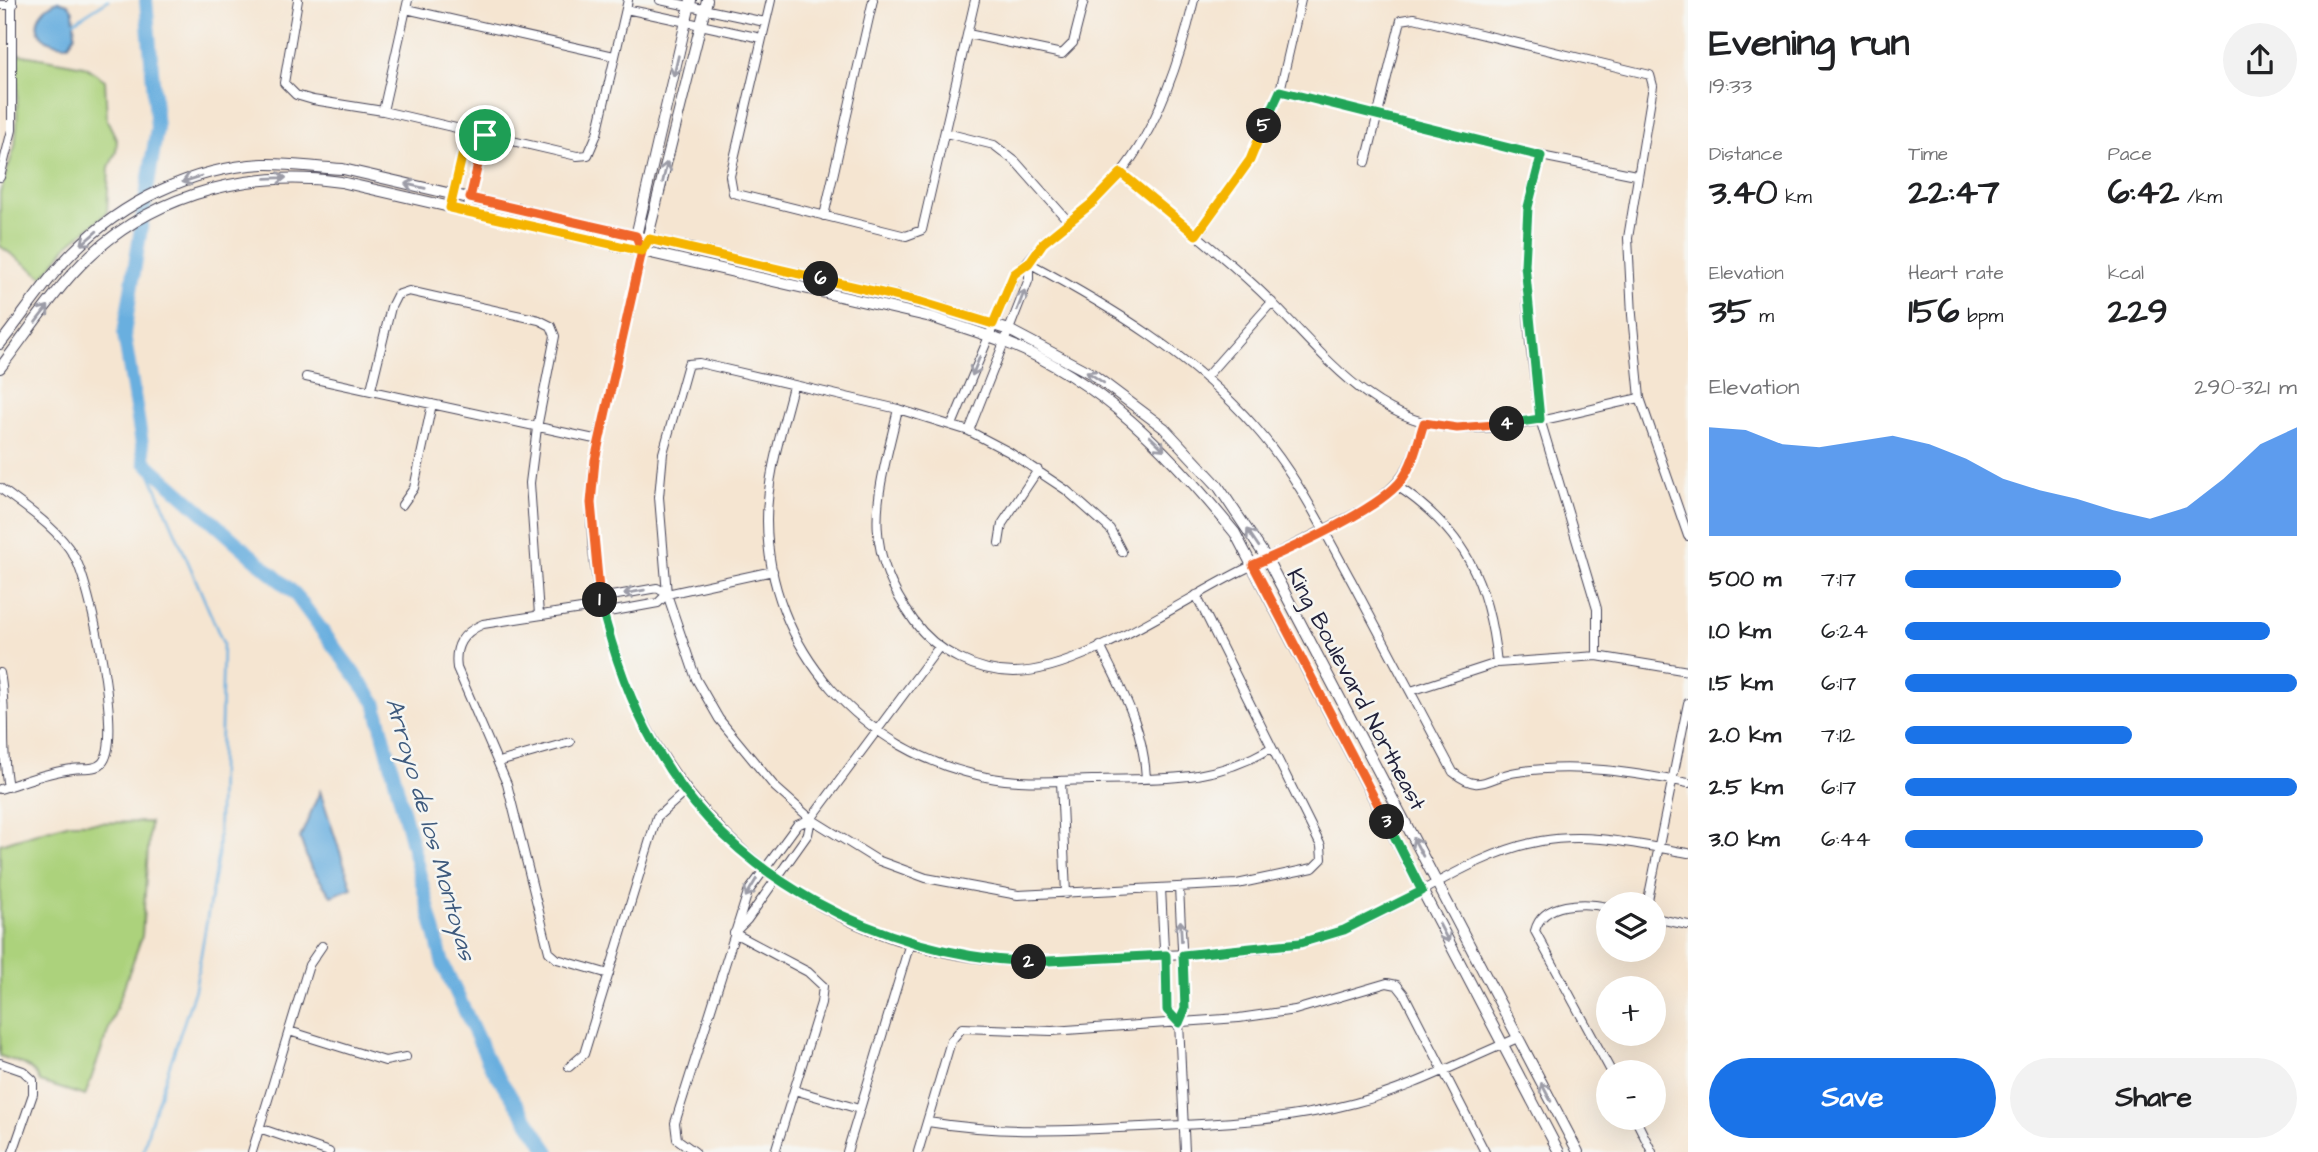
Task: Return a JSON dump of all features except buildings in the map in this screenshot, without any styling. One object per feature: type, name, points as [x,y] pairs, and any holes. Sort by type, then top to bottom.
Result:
[{"type":"street","points":[[298,0],[284,77],[288,90],[313,100],[383,111],[568,155],[588,155],[597,134],[627,5],[761,38]]},
{"type":"street","points":[[660,0],[706,5],[765,22]]},
{"type":"street","points":[[771,0],[730,176],[733,193],[905,236],[922,230],[975,0]]},
{"type":"street","points":[[824,216],[873,0]]},
{"type":"street","points":[[968,34],[1062,54],[1073,43],[1084,0]]},
{"type":"street","points":[[952,425],[1014,274],[1029,263],[1043,243],[1121,173],[1168,90],[1184,47],[1194,0]]},
{"type":"street","points":[[1196,235],[1250,160],[1280,91],[1301,0]]},
{"type":"street","points":[[0,5],[13,2],[12,130],[0,177]]},
{"type":"street","points":[[642,251],[636,236],[690,3]]},
{"type":"street","points":[[383,111],[407,4],[614,56]]},
{"type":"street","points":[[706,5],[649,239],[642,251],[599,440],[591,503],[601,606],[634,705],[655,747],[686,791],[722,833],[776,877],[843,918],[910,943],[988,960],[1037,963],[1183,955],[1300,943],[1344,930],[1490,856],[1542,841],[1618,839],[1688,853]]},
{"type":"street","points":[[1366,162],[1401,20],[1414,18],[1650,75],[1653,86],[1636,175],[1628,238],[1640,398],[1688,536]]},
{"type":"street","points":[[1280,91],[1541,156],[1636,175]]},
{"type":"street","points":[[450,208],[468,131]]},
{"type":"street","points":[[946,133],[994,145],[1016,162],[1069,222]]},
{"type":"street","points":[[467,211],[485,135]]},
{"type":"street","points":[[1541,156],[1528,207],[1525,265],[1540,419],[1597,609],[1597,656]]},
{"type":"street","name":"King Boulevard Northeast","points":[[0,344],[72,253],[131,204],[165,189],[223,170],[264,164],[343,169],[921,302],[1009,330],[1092,374],[1164,428],[1218,486],[1267,559],[1578,1152]]},
{"type":"street","points":[[1121,173],[1272,302],[1353,386],[1393,411],[1424,423],[1457,428],[1540,419],[1640,398]]},
{"type":"street","name":"King Boulevard Northeast","points":[[0,368],[72,274],[106,242],[137,222],[194,194],[242,180],[310,178],[931,317],[1004,341],[1072,378],[1145,431],[1176,462],[1236,533],[1559,1152]]},
{"type":"street","points":[[969,431],[1029,279],[1029,263]]},
{"type":"street","points":[[1029,263],[1108,305],[1205,378],[1255,427],[1301,488],[1453,772],[1466,783],[1482,784],[1513,772],[1553,768],[1596,768],[1688,783]]},
{"type":"street","points":[[371,389],[391,307],[397,295],[409,292],[539,320],[551,326],[555,336],[537,428],[530,483],[539,615]]},
{"type":"street","points":[[1205,378],[1272,302]]},
{"type":"street","points":[[1122,552],[1110,529],[1038,470],[969,431],[898,409],[699,363],[688,364],[663,453],[659,496],[667,594],[696,679],[719,719],[775,787],[811,820],[877,860],[926,878],[1018,895],[1179,887],[1274,878],[1313,868],[1322,859],[1321,846],[1196,596]]},
{"type":"street","points":[[306,377],[599,440]]},
{"type":"street","points":[[793,386],[770,481],[767,522],[774,570],[780,598],[804,656],[848,709],[897,745],[957,771],[1029,782],[1198,777],[1225,771],[1271,748]]},
{"type":"street","points":[[402,505],[414,488],[432,404]]},
{"type":"street","points":[[898,409],[879,489],[877,537],[886,572],[900,601],[918,627],[939,647],[982,667],[1015,672],[1050,667],[1100,646],[1368,507],[1397,486],[1411,463],[1424,423]]},
{"type":"street","points":[[999,543],[1002,524],[1038,470]]},
{"type":"street","points":[[1397,486],[1427,506],[1461,546],[1478,577],[1493,620],[1497,663]]},
{"type":"street","points":[[0,488],[51,527],[74,554],[82,571],[110,705],[107,755],[102,764],[57,772],[4,788],[1,762],[5,701],[0,673]]},
{"type":"street","points":[[609,974],[557,959],[549,952],[499,762],[457,668],[456,656],[460,641],[469,630],[483,624],[601,606],[658,603],[667,594],[774,570]]},
{"type":"street","points":[[601,606],[657,588],[667,594]]},
{"type":"street","points":[[1100,646],[1136,720],[1144,744],[1146,778]]},
{"type":"street","points":[[734,933],[747,920],[808,834],[811,820],[939,647]]},
{"type":"street","points":[[1411,691],[1497,663],[1597,656],[1688,671]]},
{"type":"street","points":[[1650,892],[1688,703]]},
{"type":"street","points":[[499,762],[569,742]]},
{"type":"street","points":[[1061,781],[1066,894]]},
{"type":"street","points":[[569,1067],[584,1054],[657,817],[686,791]]},
{"type":"street","points":[[695,1152],[677,1139],[675,1123],[748,892],[797,825],[811,820]]},
{"type":"street","points":[[1179,887],[1185,1009],[1179,1023],[1185,1152]]},
{"type":"street","points":[[1161,888],[1167,1010],[1179,1023]]},
{"type":"street","points":[[1596,905],[1565,905],[1543,917],[1535,931],[1605,1060]]},
{"type":"street","points":[[1666,920],[1688,925]]},
{"type":"street","points":[[734,933],[808,972],[823,986],[821,1003],[775,1152]]},
{"type":"street","points":[[847,1152],[910,943]]},
{"type":"street","points":[[252,1152],[309,965],[322,946]]},
{"type":"street","points":[[918,1152],[951,1041],[960,1029],[1052,1031],[1179,1023],[1294,1010],[1387,983],[1397,985],[1485,1152]]},
{"type":"street","points":[[289,1031],[385,1061],[406,1057]]},
{"type":"street","points":[[928,1122],[982,1130],[1041,1132],[1184,1125],[1304,1115],[1356,1103],[1445,1072],[1518,1038]]},
{"type":"street","points":[[0,1063],[23,1071],[33,1080],[33,1094],[13,1152]]},
{"type":"street","points":[[794,1090],[859,1109]]},
{"type":"street","points":[[259,1128],[329,1152]]},
{"type":"street","points":[[1641,1130],[1652,1152]]},
{"type":"green space","points":[[18,54],[84,66],[105,80],[107,120],[117,140],[116,152],[109,167],[107,213],[68,245],[43,277],[0,246],[0,193],[15,146]]},
{"type":"green space","points":[[150,822],[142,936],[85,1096],[40,1082],[29,1067],[0,1056],[0,844],[70,823]]},
{"type":"water","points":[[58,1],[68,4],[73,11],[75,35],[68,45],[47,40],[38,28],[41,14]]},
{"type":"water","points":[[320,791],[352,888],[331,896],[309,864],[300,838]]},
{"type":"waterway","points":[[74,22],[108,0]]},
{"type":"waterway","name":"Arroyo de los Montoyas","points":[[146,0],[157,128],[124,334],[145,462],[295,594],[375,702],[443,964],[490,1065],[549,1152]]},
{"type":"waterway","points":[[143,1152],[195,989],[218,854],[223,643],[145,462]]},
{"type":"route","points":[[485,135],[468,131],[450,208],[642,251],[649,239],[921,302],[993,324],[1014,274],[1029,263],[1043,243],[1091,204],[1121,173],[1196,235],[1221,204],[1250,160],[1280,91],[1541,156],[1528,207],[1525,265],[1540,419],[1457,428],[1424,423],[1411,463],[1397,486],[1368,507],[1253,565],[1422,891],[1344,930],[1300,943],[1183,955],[1185,1009],[1179,1023],[1167,1010],[1166,955],[1037,963],[948,954],[843,918],[816,904],[764,868],[722,833],[686,791],[655,747],[634,705],[600,598],[591,503],[595,460],[642,251],[636,236],[470,198],[485,135]]}]
